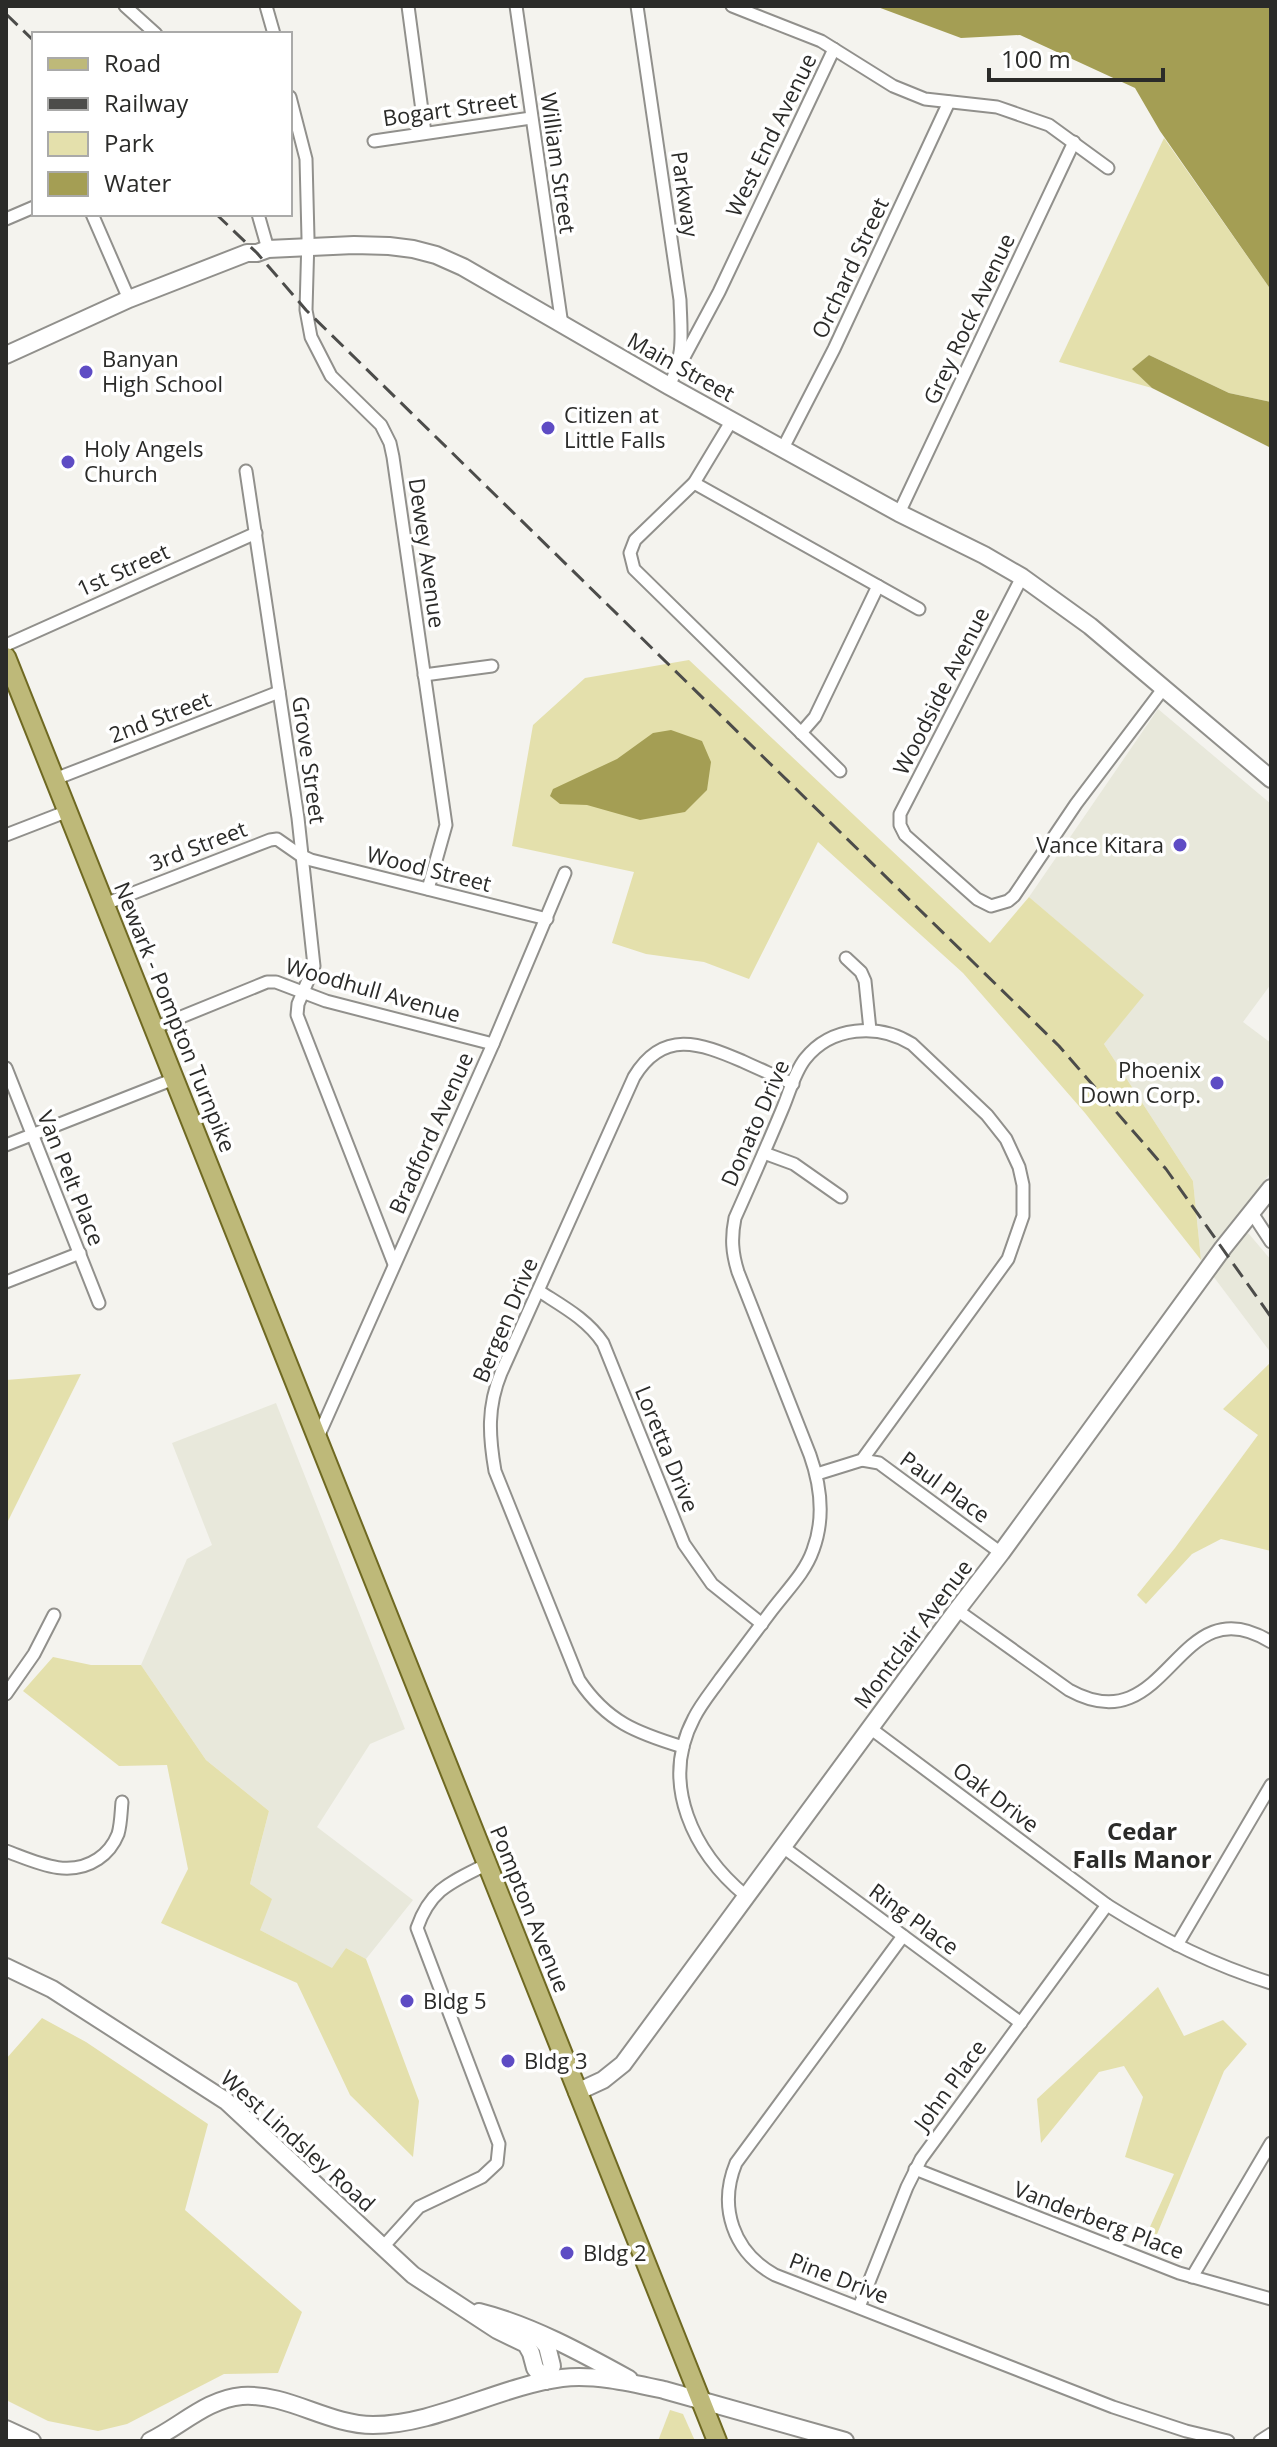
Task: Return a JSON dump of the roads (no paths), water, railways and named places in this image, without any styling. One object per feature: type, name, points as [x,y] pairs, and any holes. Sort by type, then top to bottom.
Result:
[{"type":"main road","name":"Newark - Pompton Turnpike","points":[[6,657],[300,1394]]},
{"type":"main road","name":"Pompton Avenue","points":[[300,1394],[717,2441]]},
{"type":"street","points":[[125,6],[154,32]]},
{"type":"street","points":[[266,6],[273,32]]},
{"type":"street","points":[[408,6],[425,133]]},
{"type":"street","name":"William Street","points":[[516,6],[562,326]]},
{"type":"street","name":"Parkway","points":[[637,6],[678,286],[681,348],[679,366],[669,386]]},
{"type":"street","points":[[732,6],[797,31],[834,49],[893,86],[925,99],[975,103],[1013,111],[1049,125],[1108,168]]},
{"type":"street","name":"West End Avenue","points":[[679,366],[719,292],[834,49]]},
{"type":"street","name":"Orchard Street","points":[[783,448],[834,349],[949,102]]},
{"type":"street","name":"Dewey Avenue","points":[[292,105],[306,159],[306,310],[311,337],[331,376],[381,425],[390,443],[446,825],[428,889]]},
{"type":"street","name":"Bogart Street","points":[[374,141],[531,118]]},
{"type":"street","name":"Grey Rock Avenue","points":[[899,513],[1074,142]]},
{"type":"street","points":[[6,219],[32,208]]},
{"type":"street","points":[[93,216],[129,299]]},
{"type":"street","points":[[259,216],[268,249]]},
{"type":"street","name":"Main Street","points":[[6,355],[129,299],[247,253],[268,249],[354,245],[389,246],[436,255],[463,267],[562,326],[899,513],[1022,577],[1090,626],[1271,779]]},
{"type":"street","points":[[732,420],[694,483],[635,540],[630,553],[634,569],[840,771]]},
{"type":"street","name":"Grove Street","points":[[246,471],[302,857],[314,966],[298,1004],[299,1025],[394,1264]]},
{"type":"street","points":[[694,483],[919,609]]},
{"type":"street","name":"1st Street","points":[[6,645],[256,533]]},
{"type":"street","name":"Woodside Avenue","points":[[1022,577],[902,808],[900,825],[905,835],[977,899],[991,906],[1008,901],[1163,689]]},
{"type":"street","points":[[801,733],[815,717],[878,586]]},
{"type":"street","points":[[424,675],[492,666]]},
{"type":"street","name":"2nd Street","points":[[55,779],[279,692]]},
{"type":"street","points":[[6,835],[68,811]]},
{"type":"street","name":"3rd Street","points":[[105,904],[270,840],[277,839],[302,857]]},
{"type":"street","name":"Wood Street","points":[[302,857],[547,919]]},
{"type":"street","name":"Bradford Avenue","points":[[317,1438],[493,1044],[565,873]]},
{"type":"street","points":[[817,1474],[862,1460],[1008,1259],[1023,1216],[1023,1185],[1019,1167],[1006,1139],[987,1115],[912,1044],[889,1033],[870,1030],[865,981],[861,972],[846,958]]},
{"type":"street","name":"Woodhull Avenue","points":[[154,1028],[267,982],[276,982],[326,1001],[493,1044]]},
{"type":"street","name":"Donato Drive","points":[[746,1896],[709,1860],[694,1835],[682,1792],[683,1747],[700,1708],[798,1578],[813,1552],[820,1522],[820,1491],[817,1474],[733,1256],[731,1241],[735,1218],[806,1059],[822,1045],[845,1034],[870,1030]]},
{"type":"street","name":"Bergen Drive","points":[[683,1747],[643,1735],[604,1711],[586,1691],[567,1656],[495,1471],[489,1438],[493,1396],[634,1077],[647,1059],[672,1046],[698,1043],[793,1084]]},
{"type":"street","name":"Van Pelt Place","points":[[6,1068],[99,1303]]},
{"type":"street","points":[[6,1145],[174,1079]]},
{"type":"street","points":[[764,1153],[794,1164],[841,1197]]},
{"type":"street","name":"Montclair Avenue","points":[[577,2092],[610,2076],[623,2064],[1223,1248],[1271,1188]]},
{"type":"street","points":[[1252,1213],[1271,1242]]},
{"type":"street","points":[[6,1282],[80,1253]]},
{"type":"street","name":"Loretta Drive","points":[[539,1291],[581,1319],[603,1343],[684,1544],[712,1584],[762,1624]]},
{"type":"street","name":"Paul Place","points":[[862,1460],[879,1463],[1001,1553]]},
{"type":"street","points":[[957,1610],[1069,1690],[1086,1698],[1105,1701],[1125,1699],[1145,1691],[1193,1643],[1215,1631],[1242,1629],[1271,1642]]},
{"type":"street","points":[[6,1694],[34,1654],[54,1615]]},
{"type":"street","name":"Oak Drive","points":[[870,1728],[1107,1905],[1177,1945],[1271,1983]]},
{"type":"street","points":[[1177,1945],[1271,1785]]},
{"type":"street","points":[[6,1851],[54,1868],[71,1869],[88,1865],[103,1855],[115,1841],[122,1802]]},
{"type":"street","name":"Ring Place","points":[[783,1847],[1021,2023]]},
{"type":"street","points":[[382,2248],[419,2207],[482,2177],[497,2163],[499,2144],[417,1928],[425,1907],[446,1885],[487,1864]]},
{"type":"street","name":"John Place","points":[[859,2307],[915,2169],[1107,1905]]},
{"type":"street","name":"Pine Drive","points":[[903,1936],[742,2153],[732,2173],[728,2194],[729,2216],[746,2252],[775,2275],[1113,2407],[1228,2441]]},
{"type":"street","name":"West Lindsley Road","points":[[6,1967],[52,1989],[226,2101],[382,2248],[430,2287],[497,2330],[526,2344],[535,2368],[545,2381]]},
{"type":"street","points":[[1192,2277],[1271,2143]]},
{"type":"street","name":"Vanderberg Place","points":[[915,2169],[1192,2277],[1271,2299]]},
{"type":"street","name":"West Lindsley Road","points":[[470,2310],[502,2318],[593,2359],[639,2384]]},
{"type":"street","points":[[535,2333],[547,2346],[552,2366],[545,2381]]},
{"type":"street","points":[[150,2441],[213,2404],[242,2396],[273,2399],[353,2423],[386,2424],[419,2418],[545,2381],[581,2377],[639,2384],[845,2441]]},
{"type":"street","points":[[6,2429],[32,2441]]},
{"type":"street","points":[[1260,2441],[1271,2434]]},
{"type":"water","points":[[875,6],[1271,6],[1271,290],[1160,131],[1135,88],[1020,35],[961,38]]},
{"type":"water","points":[[1149,355],[1229,393],[1271,402],[1271,448],[1152,388],[1132,369]]},
{"type":"water","points":[[671,730],[702,741],[711,762],[707,790],[685,812],[640,820],[587,805],[560,804],[550,796],[553,789],[617,759],[653,733]]},
{"type":"railway","points":[[6,14],[32,39]]},
{"type":"railway","points":[[218,216],[257,253],[306,310],[1059,1046],[1166,1169],[1271,1317]]},
{"type":"place","name":"Banyan High School","points":[[86,372]]},
{"type":"place","name":"Citizen at Little Falls","points":[[548,428]]},
{"type":"place","name":"Holy Angels Church","points":[[68,462]]},
{"type":"place","name":"Vance Kitara","points":[[1180,845]]},
{"type":"place","name":"Phoenix Down Corp.","points":[[1217,1083]]},
{"type":"place","name":"Bldg 5","points":[[407,2001]]},
{"type":"place","name":"Bldg 3","points":[[508,2061]]},
{"type":"place","name":"Bldg 2","points":[[567,2253]]},
{"type":"district","name":"Cedar Falls Manor","points":[[1142,1846]]}]
